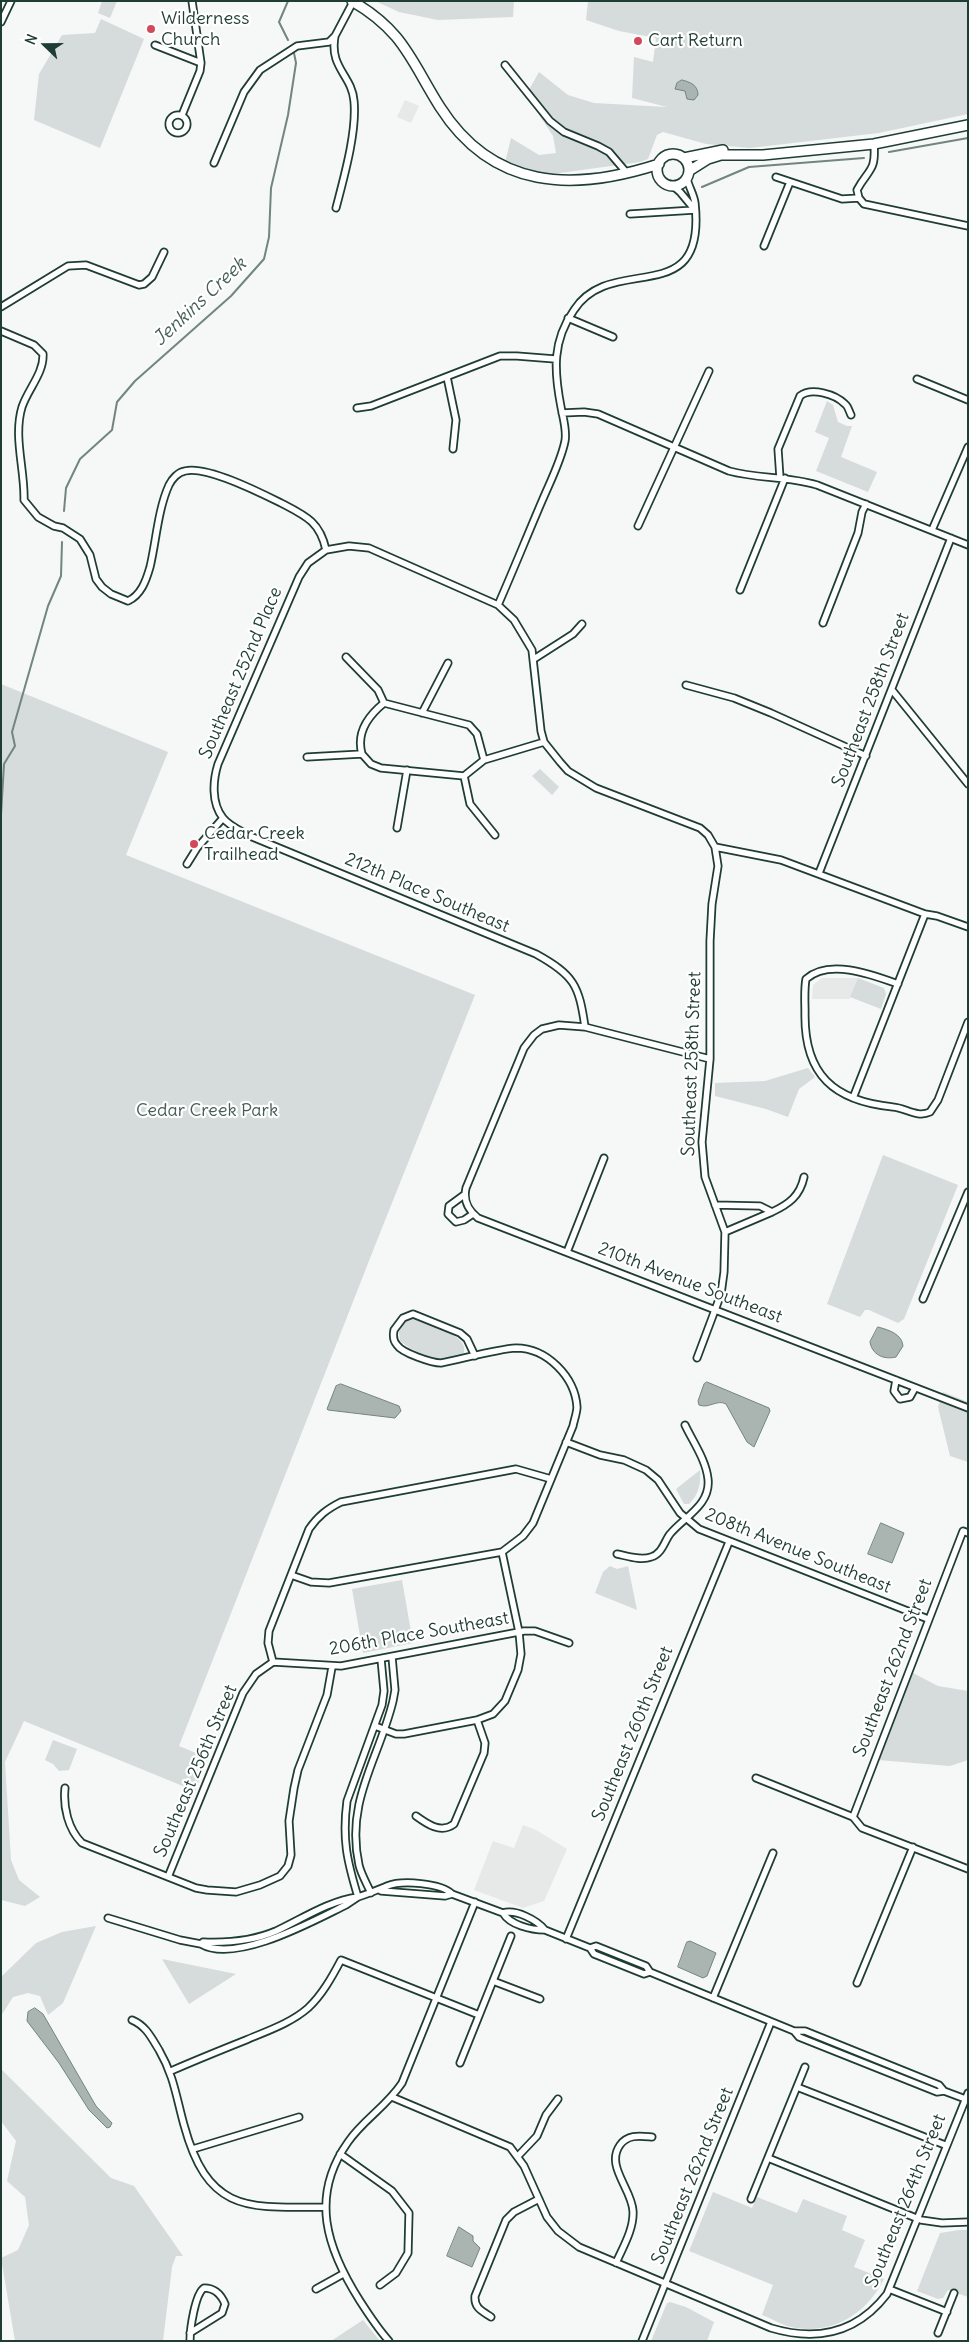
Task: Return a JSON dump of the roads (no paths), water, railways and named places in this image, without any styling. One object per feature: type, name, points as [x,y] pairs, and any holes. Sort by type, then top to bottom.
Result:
[{"type":"street","points":[[1,22],[11,1]]},
{"type":"street","points":[[182,115],[202,63],[192,1]]},
{"type":"street","points":[[336,208],[346,166],[354,99],[333,53],[335,36],[353,2],[382,21],[397,36],[409,51],[450,122],[462,137],[484,156],[519,173],[554,180],[582,179],[659,164]]},
{"type":"street","points":[[214,163],[244,92],[260,70],[297,46],[324,43],[335,36]]},
{"type":"street","points":[[155,45],[202,63]]},
{"type":"street","points":[[505,65],[550,121],[570,135],[608,152],[629,171],[659,176]]},
{"type":"street","points":[[748,154],[718,150],[684,158],[670,155],[662,159],[659,164],[659,176],[664,183],[673,186],[680,185],[688,175],[708,159],[721,155],[748,154],[874,144],[968,125]]},
{"type":"street","points":[[874,144],[875,160],[870,173],[857,190],[859,198],[864,204],[968,226]]},
{"type":"street","points":[[498,605],[565,440],[555,373],[555,359],[559,340],[568,318],[575,307],[598,288],[616,282],[656,276],[684,262],[693,246],[695,238],[695,202],[684,158]]},
{"type":"street","points":[[776,177],[842,199],[859,198]]},
{"type":"street","points":[[764,246],[790,182]]},
{"type":"street","points":[[673,186],[695,210]]},
{"type":"street","points":[[630,214],[695,210]]},
{"type":"street","points":[[1,307],[68,266],[77,264],[86,265],[139,285],[144,284],[152,277],[164,252]]},
{"type":"street","points":[[568,318],[613,337]]},
{"type":"street","points":[[1,330],[34,345],[43,354],[44,362],[22,408],[19,429],[20,453],[25,481],[24,500],[38,517],[54,526],[63,528],[80,540],[90,555],[96,579],[111,594],[128,601],[141,590],[152,559],[166,493],[174,476],[184,470],[196,470],[245,485],[302,515],[315,525],[322,534],[326,550],[349,546],[369,548],[498,605],[510,616],[532,650],[539,722],[544,742],[568,771],[579,779],[596,788],[700,828],[708,835],[716,847],[767,856],[819,873],[925,914],[937,916],[968,927]]},
{"type":"street","points":[[357,408],[371,406],[500,356],[555,359]]},
{"type":"street","points":[[638,526],[709,371]]},
{"type":"street","points":[[447,377],[456,420],[453,449]]},
{"type":"street","points":[[917,379],[968,400]]},
{"type":"street","points":[[740,590],[782,478],[778,449],[797,400],[805,392],[817,391],[845,403],[850,415]]},
{"type":"street","points":[[562,413],[584,412],[598,414],[674,448],[742,475],[796,478],[968,545]]},
{"type":"street","points":[[932,530],[968,447]]},
{"type":"street","points":[[822,623],[858,533],[862,512],[866,504]]},
{"type":"street","name":"Southeast 258th Street","points":[[819,873],[951,538]]},
{"type":"street","name":"Southeast 252nd Place","points":[[223,818],[215,800],[214,776],[218,764],[298,577],[308,563],[326,550]]},
{"type":"street","points":[[534,659],[573,634],[582,624]]},
{"type":"street","points":[[346,657],[378,690],[384,703]]},
{"type":"street","points":[[422,713],[448,664]]},
{"type":"street","points":[[686,684],[734,698],[866,756]]},
{"type":"street","points":[[892,690],[968,784]]},
{"type":"street","points":[[384,703],[369,717],[364,725],[360,740],[362,754],[375,766],[464,776],[484,760],[544,742]]},
{"type":"street","points":[[384,703],[470,725],[477,734],[484,760]]},
{"type":"street","points":[[307,757],[362,754]]},
{"type":"street","points":[[397,828],[407,770]]},
{"type":"street","points":[[464,776],[470,804],[496,835]]},
{"type":"street","points":[[187,864],[197,848],[223,818]]},
{"type":"street","name":"212th Place Southeast","points":[[223,818],[250,836],[536,954],[554,964],[574,984],[581,1001],[585,1027]]},
{"type":"street","name":"Southeast 258th Street","points":[[697,1358],[716,1309],[724,1272],[725,1232],[705,1177],[702,1150],[710,1059],[710,942],[712,904],[718,866],[716,847]]},
{"type":"street","points":[[853,1098],[925,914]]},
{"type":"street","points":[[898,984],[860,971],[825,970],[806,978],[804,1033],[812,1060],[828,1083],[853,1098],[876,1106],[895,1107],[917,1114],[926,1113],[934,1108],[968,1022]]},
{"type":"street","points":[[473,1214],[460,1222],[456,1222],[449,1218],[449,1206],[464,1195],[528,1042],[534,1035],[551,1026],[585,1027],[710,1059]]},
{"type":"street","points":[[567,1252],[604,1158]]},
{"type":"street","points":[[725,1232],[772,1212],[792,1201],[798,1194],[804,1177]]},
{"type":"street","points":[[923,1299],[968,1192]]},
{"type":"street","name":"210th Avenue Southeast","points":[[464,1195],[467,1207],[473,1214],[968,1408]]},
{"type":"street","points":[[715,1205],[760,1206],[772,1212]]},
{"type":"street","points":[[291,1575],[311,1582],[328,1583],[502,1552],[524,1536],[533,1524],[566,1442],[577,1409],[575,1396],[568,1379],[558,1366],[531,1351],[516,1348],[476,1356],[441,1363],[433,1362],[400,1349],[395,1342],[394,1330],[403,1318],[413,1314],[460,1333],[467,1339],[476,1356]]},
{"type":"street","points":[[896,1380],[894,1391],[900,1400],[910,1397],[915,1388]]},
{"type":"street","points":[[617,1554],[641,1558],[654,1557],[661,1550],[671,1533],[703,1501],[708,1478],[685,1425]]},
{"type":"street","name":"208th Avenue Southeast","points":[[566,1442],[600,1455],[624,1460],[646,1470],[658,1480],[686,1520],[699,1529],[928,1619]]},
{"type":"street","points":[[272,1662],[268,1637],[309,1529],[318,1517],[341,1502],[516,1469],[551,1479]]},
{"type":"street","name":"Southeast 262nd Street","points":[[852,1817],[928,1619],[966,1532]]},
{"type":"street","name":"Southeast 260th Street","points":[[566,1939],[729,1542]]},
{"type":"street","points":[[375,1726],[383,1730],[404,1734],[477,1720],[493,1714],[505,1701],[520,1662],[518,1632],[502,1552]]},
{"type":"street","name":"206th Place Southeast","points":[[272,1662],[332,1666],[392,1657],[518,1632],[535,1631],[569,1643]]},
{"type":"street","points":[[370,1893],[359,1867],[356,1849],[356,1818],[360,1795],[391,1711],[395,1690],[392,1657]]},
{"type":"street","points":[[358,1897],[346,1860],[345,1817],[352,1785],[375,1726],[384,1691],[381,1659]]},
{"type":"street","name":"Southeast 256th Street","points":[[168,1877],[243,1693],[256,1674],[272,1662]]},
{"type":"street","points":[[65,1788],[63,1806],[75,1836],[82,1843],[196,1888],[236,1892],[260,1885],[280,1876],[288,1866],[291,1856],[289,1821],[298,1770],[328,1695],[332,1666]]},
{"type":"street","points":[[416,1816],[428,1824],[442,1829],[449,1828],[454,1824],[484,1754],[485,1743],[477,1720]]},
{"type":"street","points":[[756,1778],[852,1817],[862,1828],[968,1869]]},
{"type":"street","points":[[857,1983],[913,1847]]},
{"type":"street","points":[[713,1998],[773,1853]]},
{"type":"street","points":[[108,1918],[180,1940],[200,1944],[207,1948],[221,1948],[255,1945],[270,1940],[346,1905],[358,1897],[380,1890],[444,1896],[452,1894],[503,1913],[507,1919],[535,1930],[545,1930],[590,1948],[596,1946],[646,1966],[650,1972],[771,2022],[794,2031],[805,2030],[939,2086],[944,2091],[967,2097]]},
{"type":"street","points":[[389,2341],[343,2274],[334,2256],[328,2229],[326,2207],[330,2180],[340,2154],[351,2137],[392,2097],[408,2070],[475,1902]]},
{"type":"street","points":[[460,2063],[512,1936]]},
{"type":"street","points":[[171,2071],[274,2028],[297,2016],[309,2008],[331,1980],[340,1960],[479,2015]]},
{"type":"street","points":[[493,1981],[540,1999]]},
{"type":"street","points":[[132,2020],[145,2027],[171,2071],[192,2150],[207,2178],[227,2196],[258,2207],[326,2207]]},
{"type":"street","name":"Southeast 262nd Street","points":[[642,2341],[771,2022]]},
{"type":"street","points":[[751,2199],[804,2067]]},
{"type":"street","points":[[796,2087],[945,2145]]},
{"type":"street","points":[[392,2097],[500,2142],[510,2147],[518,2156],[537,2136],[546,2115],[558,2099]]},
{"type":"street","name":"Southeast 264th Street","points":[[518,2156],[547,2217],[567,2240],[665,2284],[791,2335],[812,2337],[840,2331],[866,2316],[880,2303],[889,2289],[945,2145],[967,2097]]},
{"type":"street","points":[[192,2150],[299,2117]]},
{"type":"street","points":[[616,2263],[630,2229],[633,2208],[617,2169],[616,2155],[622,2143],[630,2137],[652,2137]]},
{"type":"street","points":[[340,2154],[392,2190],[409,2213],[408,2253],[396,2272],[380,2285]]},
{"type":"street","points":[[768,2158],[917,2218],[930,2222],[968,2222]]},
{"type":"street","points":[[491,2318],[477,2308],[474,2303],[503,2224],[514,2212],[539,2199]]},
{"type":"street","points":[[316,2289],[343,2274]]},
{"type":"street","points":[[190,2333],[222,2313],[225,2304],[222,2296],[217,2292],[204,2288],[198,2294],[190,2333],[190,2341]]},
{"type":"street","points":[[889,2289],[947,2312]]},
{"type":"street","points":[[938,2333],[954,2293]]},
{"type":"waterway","name":"Jenkins Creek","points":[[288,1],[279,22],[288,40]]},
{"type":"waterway","name":"Jenkins Creek","points":[[64,511],[66,488],[80,459],[112,430],[117,402],[135,381],[231,296],[264,259],[269,237],[271,188],[288,115],[296,63],[294,53]]},
{"type":"waterway","points":[[889,152],[968,138]]},
{"type":"waterway","points":[[702,187],[749,167],[864,158]]},
{"type":"waterway","name":"Jenkins Creek","points":[[1,815],[4,764],[15,746],[12,732],[48,606],[61,576],[62,542]]},
{"type":"place","name":"Wilderness Church","points":[[151,29]]},
{"type":"place","name":"Cart Return","points":[[638,41]]},
{"type":"place","name":"Cedar Creek Trailhead","points":[[194,844]]},
{"type":"park label","name":"Cedar Creek Park","points":[[207,1111]]}]
